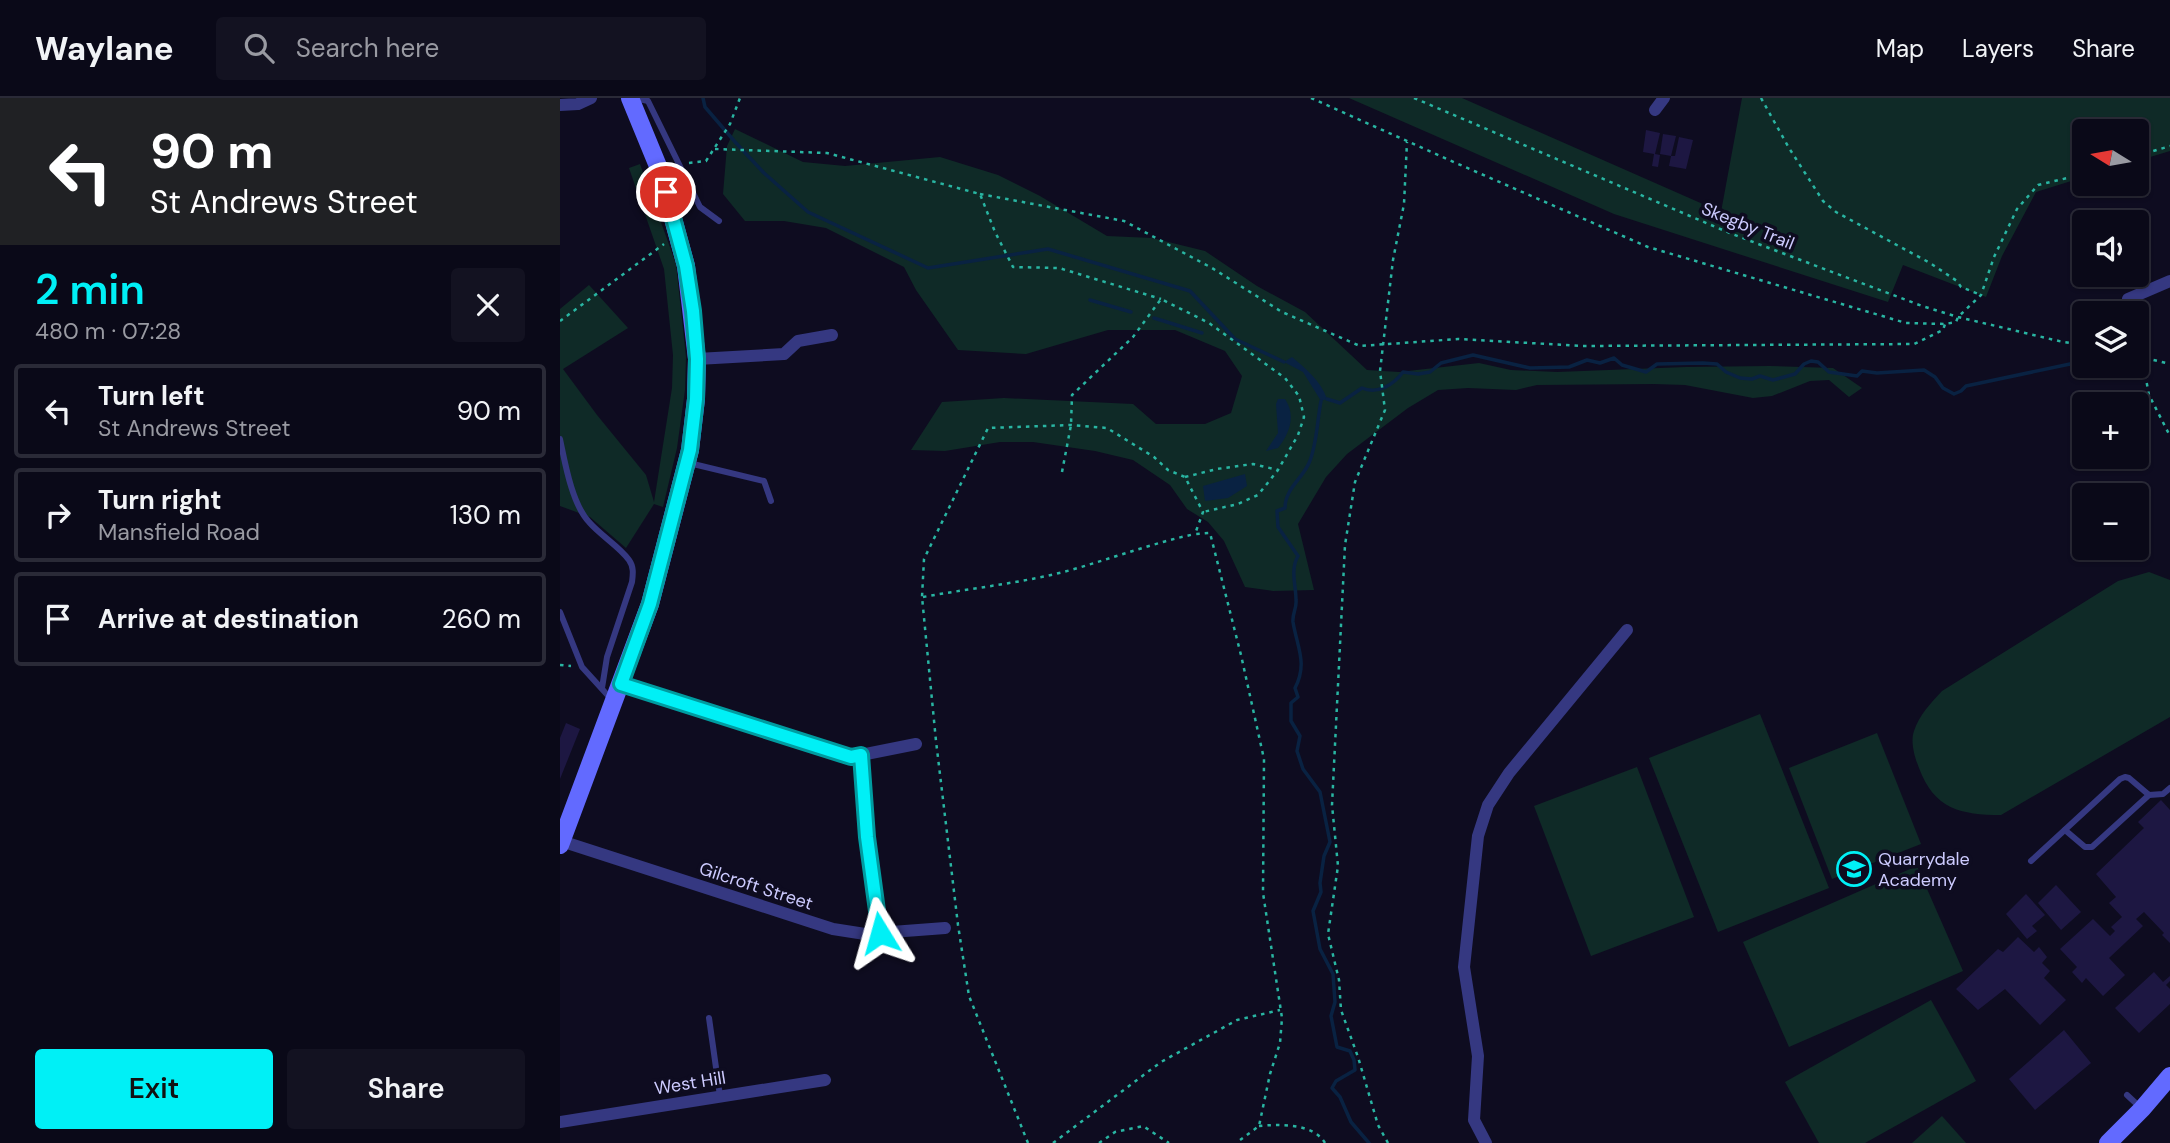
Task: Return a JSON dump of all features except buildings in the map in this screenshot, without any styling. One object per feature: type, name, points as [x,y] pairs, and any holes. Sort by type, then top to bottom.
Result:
[{"type":"main road","points":[[561,843],[612,691],[650,604],[687,462],[696,399],[697,359],[686,266],[660,171],[631,98]]},
{"type":"main road","points":[[2108,1143],[2170,1076]]},
{"type":"street","points":[[560,105],[578,104],[591,98]]},
{"type":"street","points":[[1660,103],[1673,110]]},
{"type":"street","points":[[2128,299],[2170,281]]},
{"type":"street","points":[[697,359],[784,354],[798,341],[832,335]]},
{"type":"street","points":[[1486,1143],[1474,1120],[1478,1056],[1464,967],[1478,836],[1488,805],[1509,773],[1627,630]]},
{"type":"street","points":[[612,691],[851,757],[916,744]]},
{"type":"street","points":[[861,755],[867,837],[880,933]]},
{"type":"street","name":"Gilcroft Street","points":[[561,843],[833,929],[865,934],[945,928]]},
{"type":"street","name":"West Hill","points":[[560,1122],[825,1080]]},
{"type":"lane","points":[[631,98],[648,101],[700,207],[719,220]]},
{"type":"lane","points":[[560,439],[566,467],[587,521],[629,560],[633,571],[632,582],[607,657],[612,691]]},
{"type":"lane","points":[[687,462],[764,481],[771,502]]},
{"type":"lane","points":[[560,612],[582,667],[612,691]]},
{"type":"lane","points":[[2031,861],[2120,779],[2125,777],[2135,782],[2149,795]]},
{"type":"lane","points":[[2065,830],[2085,847],[2092,848],[2149,795],[2163,794],[2170,788]]},
{"type":"lane","points":[[709,1018],[720,1096]]},
{"type":"lane","points":[[2127,1095],[2142,1109]]},
{"type":"path","points":[[678,164],[706,161],[730,124],[740,98]]},
{"type":"path","points":[[1311,98],[1648,247],[1906,323],[1956,322],[1981,295],[1994,257],[2017,209],[2038,185],[2072,177]]},
{"type":"path","name":"Skegby Trail","points":[[1414,98],[1732,234],[1922,306],[2072,343]]},
{"type":"path","points":[[1761,98],[1823,201],[1836,212],[1930,263],[1949,275],[1961,287],[1981,295]]},
{"type":"path","points":[[1388,1143],[1378,1125],[1359,1057],[1341,1010],[1339,980],[1328,934],[1338,866],[1332,805],[1345,545],[1355,482],[1385,410],[1380,371],[1393,261],[1404,204],[1407,142]]},
{"type":"path","points":[[2149,152],[2170,146]]},
{"type":"path","points":[[715,149],[827,153],[980,194],[1124,221],[1212,268],[1282,312],[1360,346],[1458,339],[1583,346],[1914,344],[1943,330],[1945,324]]},
{"type":"path","points":[[980,194],[1013,267],[1059,268],[1161,299],[1209,323],[1286,378],[1299,396],[1304,417],[1298,435],[1278,470],[1258,495],[1238,504],[1203,512]]},
{"type":"path","points":[[560,321],[666,243]]},
{"type":"path","points":[[1062,472],[1071,425],[1072,395],[1133,337],[1161,299]]},
{"type":"path","points":[[2149,360],[2170,364]]},
{"type":"path","points":[[2146,378],[2149,395],[2170,436]]},
{"type":"path","points":[[1028,1143],[969,996],[936,741],[922,597],[924,559],[988,428],[1071,425],[1107,428],[1154,457],[1168,470],[1185,477],[1253,464],[1278,470]]},
{"type":"path","points":[[1185,477],[1203,512],[1195,534]]},
{"type":"path","points":[[922,597],[1021,582],[1160,541],[1210,533],[1264,759],[1263,893],[1281,1010],[1280,1043],[1259,1126]]},
{"type":"path","points":[[1053,1143],[1161,1062],[1237,1020],[1281,1010]]},
{"type":"path","points":[[1236,1143],[1259,1126],[1282,1124],[1321,1137],[1325,1143]]},
{"type":"path","points":[[1099,1143],[1115,1132],[1143,1126],[1169,1143]]},
{"type":"green space","points":[[1349,98],[1462,98],[1721,212],[1742,98],[2170,98],[2170,151],[2149,157],[2149,119],[2072,119],[2072,181],[2036,192],[2002,256],[1986,297],[1903,265],[1888,302],[1614,214]]},
{"type":"green space","points":[[735,129],[803,162],[845,166],[940,157],[998,175],[1040,196],[1107,236],[1152,238],[1205,251],[1257,286],[1305,312],[1367,370],[1399,372],[1479,363],[1511,370],[1557,372],[1686,367],[1833,368],[1862,388],[1849,397],[1829,380],[1810,381],[1772,396],[1753,398],[1685,385],[1654,384],[1537,385],[1516,390],[1438,390],[1408,408],[1347,454],[1326,477],[1298,524],[1314,590],[1273,591],[1245,587],[1224,541],[1208,522],[1187,509],[1170,485],[1133,460],[1095,451],[1033,442],[1000,442],[945,451],[911,450],[942,402],[1004,398],[1133,404],[1156,424],[1205,424],[1231,413],[1242,376],[1225,351],[1175,330],[1108,330],[1026,354],[958,350],[916,290],[904,267],[826,228],[784,221],[745,221],[723,194],[727,146]]},
{"type":"green space","points":[[640,164],[676,264],[686,357],[685,390],[677,448],[663,507],[654,504],[626,548],[590,517],[560,506],[560,309],[589,285],[628,328],[563,369],[646,475],[654,502],[672,388],[673,355],[664,269],[629,168]]},
{"type":"green space","points":[[2149,572],[2170,580],[2170,717],[2001,815],[1961,811],[1941,801],[1925,782],[1916,760],[1913,735],[1922,714],[1942,691],[2118,581]]},
{"type":"green space","points":[[1760,714],[1829,888],[1718,932],[1649,758]]},
{"type":"green space","points":[[1877,733],[1921,844],[1832,879],[1789,768]]},
{"type":"green space","points":[[1637,767],[1694,917],[1591,956],[1534,806]]},
{"type":"green space","points":[[1917,866],[1963,971],[1789,1047],[1743,942]]},
{"type":"green space","points":[[1931,1000],[1976,1081],[1865,1143],[1819,1143],[1785,1082]]},
{"type":"green space","points":[[1942,1116],[1966,1143],[1912,1143]]},
{"type":"water","points":[[1292,357],[1317,381],[1327,399],[1321,401],[1303,372],[1284,362]]},
{"type":"water","points":[[1278,399],[1285,399],[1288,405],[1290,424],[1278,448],[1266,451],[1278,433]]},
{"type":"water","points":[[1245,474],[1247,486],[1228,498],[1205,501],[1203,486]]},
{"type":"waterway","points":[[703,98],[705,107],[736,143],[764,173],[808,212],[928,268],[1048,249],[1190,291],[1235,339],[1284,362]]},
{"type":"waterway","points":[[1090,300],[1131,312]]},
{"type":"waterway","points":[[1154,318],[1202,333]]},
{"type":"waterway","points":[[1327,399],[1340,403],[1362,388],[1374,390],[1385,387],[1403,372],[1430,372],[1441,363],[1473,355],[1530,368],[1569,367],[1587,360],[1600,363],[1614,358],[1622,365],[1646,372],[1657,364],[1717,364],[1726,372],[1740,378],[1752,379],[1760,376],[1773,380],[1795,374],[1811,361],[1818,362],[1829,372],[1857,376],[1862,371],[1877,373],[1924,370],[1935,377],[1943,388],[1954,394],[1966,386],[2072,364]]},
{"type":"waterway","points":[[1321,401],[1312,456],[1288,495],[1285,508],[1277,511],[1278,527],[1298,556],[1294,572],[1296,603],[1293,619],[1301,671],[1295,688],[1298,697],[1291,703],[1291,721],[1300,736],[1297,751],[1303,769],[1320,792],[1330,842],[1324,856],[1321,892],[1313,911],[1320,949],[1333,974],[1335,1002],[1331,1016],[1337,1047],[1350,1051],[1355,1070],[1336,1081],[1332,1088],[1340,1097],[1351,1122],[1369,1143]]},
{"type":"place","name":"Quarrydale Academy","points":[[1854,869]]},
{"type":"route","points":[[666,192],[686,266],[693,311],[697,359],[696,399],[690,450],[650,604],[621,684],[851,757],[861,755],[867,837],[880,933]]}]
